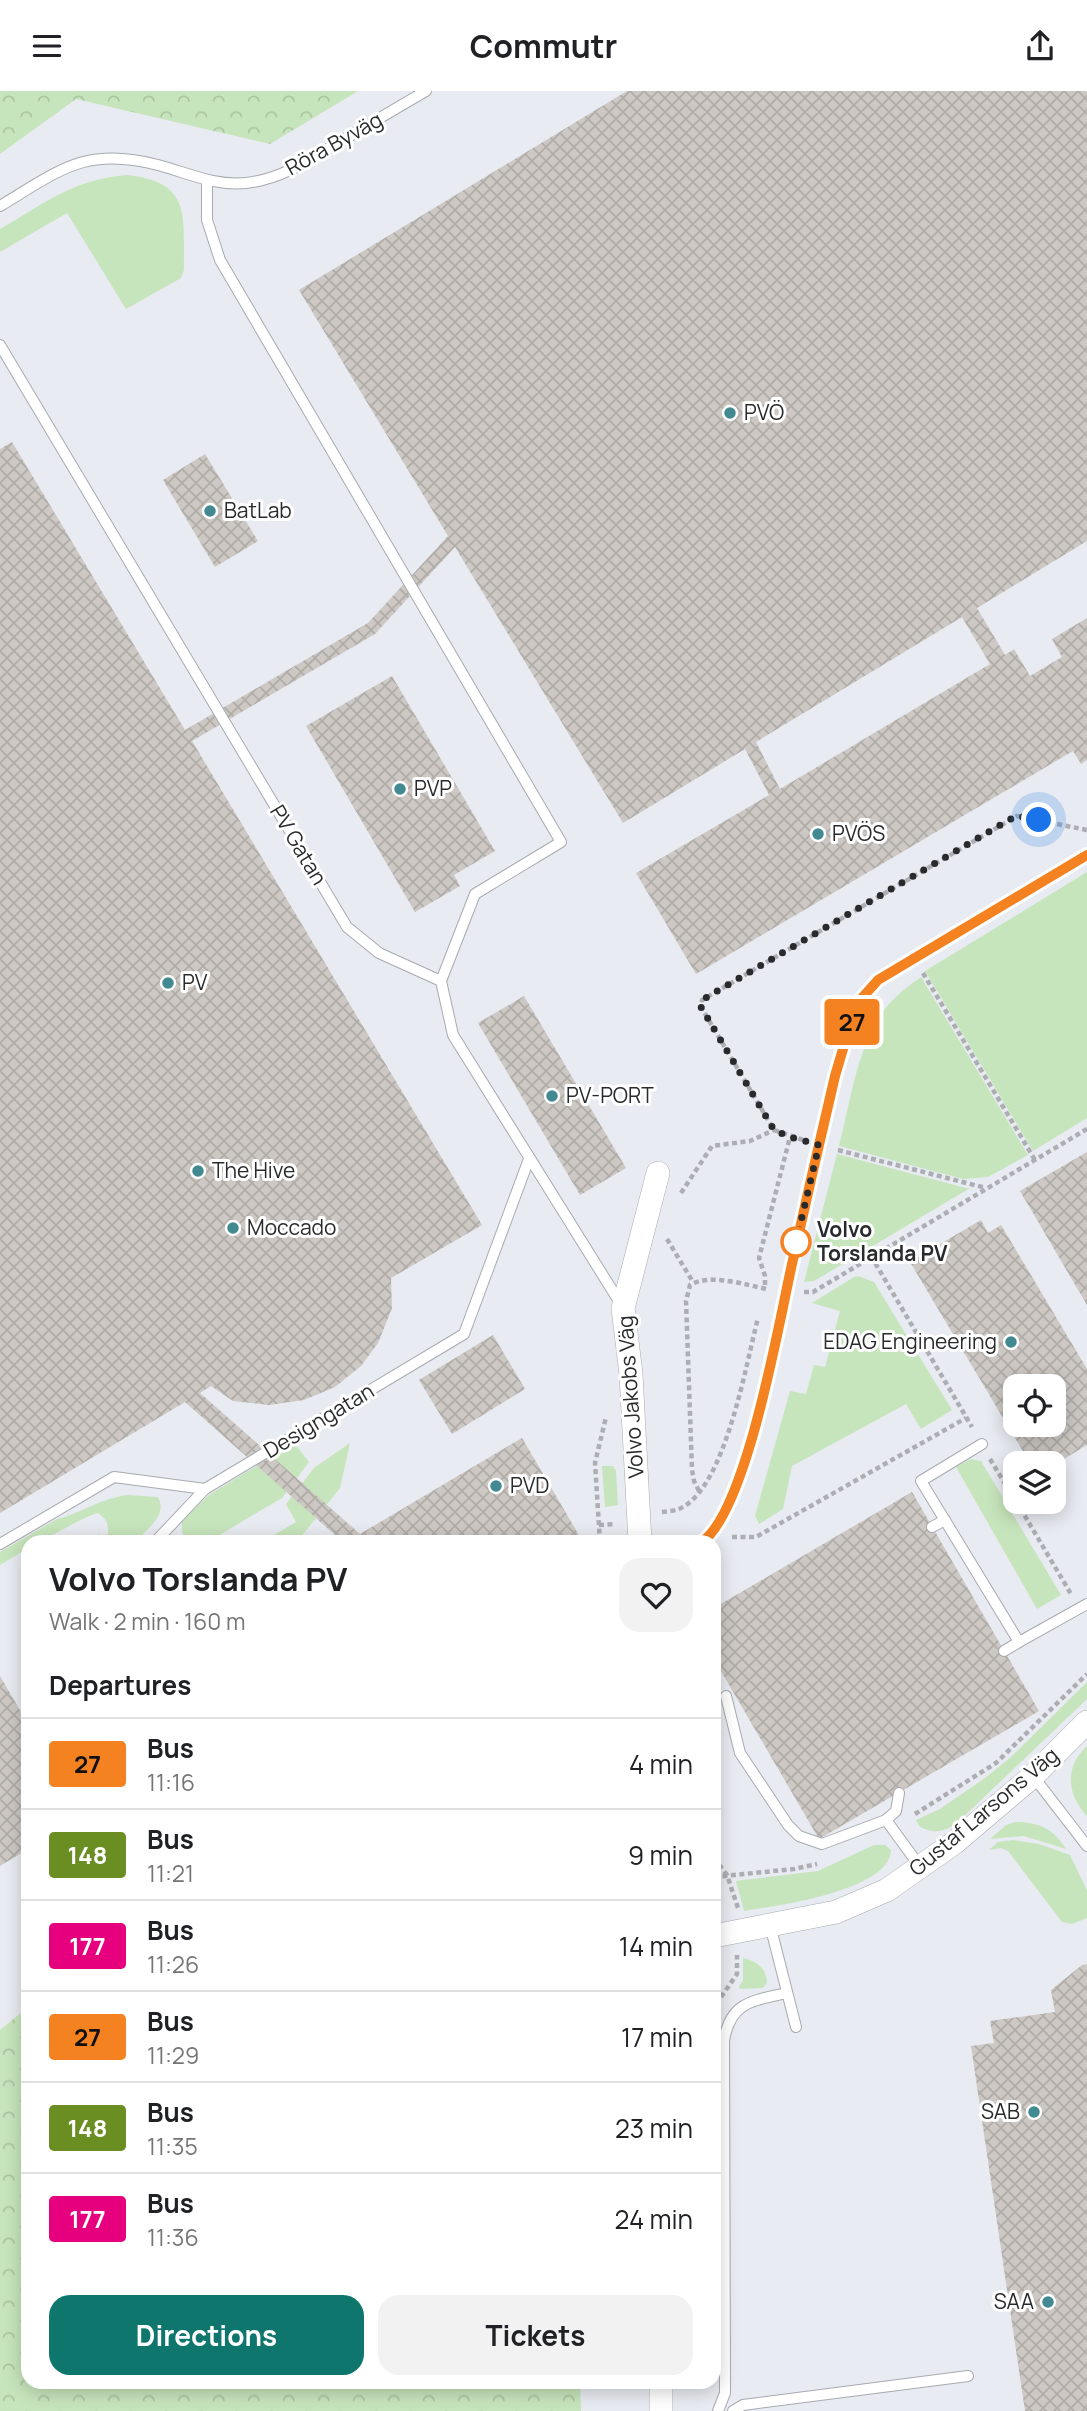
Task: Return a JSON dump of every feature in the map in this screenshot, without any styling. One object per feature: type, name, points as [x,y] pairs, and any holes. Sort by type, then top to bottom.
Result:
[{"type":"street","name":"Volvo Jakobs Väg","points":[[640,1535],[631,1374],[624,1308],[658,1173]]},
{"type":"street","name":"Gustaf Larsons Väg","points":[[721,1935],[836,1912],[887,1890],[921,1868],[1033,1776],[1087,1722]]},
{"type":"street","points":[[661,2389],[661,2411]]},
{"type":"lane","name":"Röra Byväg","points":[[0,206],[60,170],[85,160],[115,157],[157,165],[207,181],[244,183],[271,178],[297,167],[426,91]]},
{"type":"lane","points":[[207,181],[207,220],[220,260],[561,842],[475,894],[440,981],[453,1035],[624,1308]]},
{"type":"lane","name":"PV Gatan","points":[[0,345],[347,927],[379,953],[440,981]]},
{"type":"lane","points":[[709,1535],[732,1499],[753,1437],[835,1076],[861,999],[878,980],[914,957],[1087,855]]},
{"type":"lane","name":"Designgatan","points":[[162,1535],[205,1489],[464,1334],[529,1159]]},
{"type":"lane","points":[[982,1444],[921,1481],[1019,1642]]},
{"type":"lane","points":[[0,1545],[114,1477],[205,1489]]},
{"type":"lane","points":[[932,1527],[944,1520]]},
{"type":"lane","points":[[1004,1651],[1083,1607]]},
{"type":"lane","points":[[726,1696],[740,1753],[788,1825],[799,1836],[822,1844],[864,1830],[886,1820],[896,1811],[899,1793]]},
{"type":"lane","points":[[1033,1776],[1087,1846]]},
{"type":"lane","points":[[886,1820],[921,1868]]},
{"type":"lane","points":[[770,1925],[796,2027]]},
{"type":"lane","points":[[718,2411],[726,2393],[724,2040],[727,2022],[739,2008],[755,2000],[787,1993]]},
{"type":"lane","points":[[733,2411],[743,2405],[968,2376]]},
{"type":"path","points":[[986,1188],[819,1145],[774,1130],[701,1007],[704,997],[1017,816],[1087,830]]},
{"type":"path","points":[[914,957],[1035,1161]]},
{"type":"path","points":[[693,1282],[720,1281],[785,1293],[813,1292],[1087,1129]]},
{"type":"path","points":[[675,1203],[712,1146],[750,1141],[774,1130]]},
{"type":"path","points":[[762,1300],[765,1276],[759,1258],[790,1137]]},
{"type":"path","points":[[666,1236],[693,1282]]},
{"type":"path","points":[[721,1538],[756,1537],[966,1418],[871,1256]]},
{"type":"path","points":[[693,1282],[686,1301],[692,1470],[699,1491]]},
{"type":"path","points":[[599,1525],[617,1524],[679,1509],[689,1503],[699,1491],[721,1453],[729,1432],[759,1312]]},
{"type":"path","points":[[600,1535],[595,1463],[608,1408]]},
{"type":"path","points":[[1024,1514],[1083,1607]]},
{"type":"path","points":[[721,1867],[727,1875],[738,1911]]},
{"type":"path","points":[[721,1997],[737,1974],[737,1958]]},
{"type":"green space","points":[[0,91],[358,91],[270,144],[76,99],[0,154]]},
{"type":"green space","points":[[127,175],[164,185],[174,194],[180,205],[184,234],[184,270],[181,278],[126,309],[67,213],[0,252],[0,229],[75,187],[108,177]]},
{"type":"green space","points":[[1087,872],[1087,1118],[1033,1151],[925,971]]},
{"type":"green space","points":[[921,977],[1028,1155],[988,1177],[963,1179],[839,1146],[861,1056],[868,1039],[889,1004]]},
{"type":"green space","points":[[837,1154],[970,1188],[814,1281],[804,1282]]},
{"type":"green space","points":[[858,1276],[874,1282],[952,1410],[921,1429],[906,1404],[792,1466],[783,1509],[759,1524],[755,1516],[790,1391],[806,1394],[814,1365],[825,1367],[840,1311],[812,1303]]},
{"type":"green space","points":[[294,1443],[309,1462],[282,1498],[222,1535],[183,1535],[182,1521],[209,1495]]},
{"type":"green space","points":[[350,1443],[340,1488],[302,1535],[274,1535],[296,1522],[286,1504],[314,1468]]},
{"type":"green space","points":[[971,1459],[981,1461],[1003,1498],[1003,1514],[1013,1514],[1061,1595],[1037,1609],[956,1467]]},
{"type":"green space","points":[[602,1466],[613,1466],[616,1471],[618,1505],[605,1507]]},
{"type":"green space","points":[[127,1495],[158,1497],[160,1510],[155,1521],[142,1535],[105,1535],[108,1534],[108,1528],[105,1519],[98,1513],[50,1535],[29,1535],[57,1519]]},
{"type":"green space","points":[[21,1540],[21,1552],[0,1565],[0,1552]]},
{"type":"green space","points":[[1087,1682],[1087,1699],[957,1823],[939,1831],[920,1827],[916,1820],[940,1809],[985,1778],[1011,1757]]},
{"type":"green space","points":[[1087,1746],[1087,1816],[1075,1799],[1071,1781],[1074,1763]]},
{"type":"green space","points":[[1015,1822],[1031,1823],[1050,1831],[1066,1849],[1024,1836],[990,1839],[1006,1825]]},
{"type":"green space","points":[[1013,1840],[1039,1844],[1070,1855],[1087,1890],[1087,1918],[1072,1924],[1062,1922],[1008,1851],[1001,1848],[989,1850],[998,1842]]},
{"type":"green space","points":[[874,1845],[885,1845],[891,1850],[886,1864],[872,1876],[829,1894],[744,1911],[736,1881],[818,1871]]},
{"type":"green space","points":[[743,1958],[753,1961],[763,1970],[767,1983],[763,1988],[740,1989],[743,1981]]},
{"type":"green space","points":[[21,2013],[21,2389],[580,2389],[581,2411],[0,2411],[0,2030]]},
{"type":"building","points":[[627,91],[1087,91],[1087,541],[977,608],[1005,655],[1014,649],[1030,676],[1062,657],[1052,639],[1087,618],[1087,760],[1081,764],[1073,751],[696,974],[636,873],[769,795],[745,749],[623,823],[455,547],[375,634],[192,741],[482,1225],[391,1278],[392,1308],[378,1343],[361,1366],[335,1387],[304,1400],[269,1405],[233,1401],[211,1386],[200,1393],[360,1534],[522,1438],[579,1535],[335,1535],[185,1402],[0,1513],[0,449],[12,442],[185,730],[368,623],[448,536],[299,290]],"holes":[[[962,617],[990,664],[780,789],[756,742]]]},
{"type":"building","name":"BatLab","points":[[205,454],[258,541],[215,567],[163,480]]},
{"type":"building","name":"PVP","points":[[392,676],[495,851],[454,875],[460,886],[415,912],[306,726]]},
{"type":"building","name":"PV-PORT","points":[[524,996],[626,1168],[580,1195],[478,1023]]},
{"type":"building","points":[[1087,1152],[1087,1305],[1020,1191]]},
{"type":"building","points":[[981,1220],[988,1233],[1001,1225],[1087,1369],[1087,1445],[1066,1458],[1066,1451],[1023,1451],[1014,1437],[1066,1437],[1066,1374],[1003,1374],[1003,1418],[910,1262]]},
{"type":"building","points":[[493,1335],[525,1389],[452,1434],[419,1380]]},
{"type":"building","points":[[912,1492],[1039,1711],[819,1839],[721,1671],[721,1604]]},
{"type":"building","points":[[0,1676],[21,1712],[21,1853],[0,1866]]},
{"type":"building","points":[[1087,1964],[1087,2411],[1025,2411],[971,2046],[994,2043],[990,2021],[1055,2012],[1051,1990],[1082,1965]]},
{"type":"bus line","name":"27","points":[[710,1535],[732,1499],[753,1437],[835,1076],[861,999],[878,980],[1087,855]]},
{"type":"place","name":"PVÖ","points":[[730,413]]},
{"type":"place","name":"BatLab","points":[[210,511]]},
{"type":"place","name":"PVP","points":[[400,789]]},
{"type":"place","name":"PVÖS","points":[[818,834]]},
{"type":"place","name":"PV","points":[[168,983]]},
{"type":"place","name":"PV-PORT","points":[[552,1096]]},
{"type":"place","name":"The Hive","points":[[198,1171]]},
{"type":"place","name":"Moccado","points":[[233,1228]]},
{"type":"place","name":"Volvo Torslanda PV","points":[[796,1242]]},
{"type":"place","name":"EDAG Engineering","points":[[1011,1342]]},
{"type":"place","name":"PVD","points":[[496,1486]]},
{"type":"place","name":"SAB","points":[[1034,2112]]},
{"type":"place","name":"SAA","points":[[1048,2302]]},
{"type":"route","points":[[796,1242],[819,1145],[774,1130],[700,1003],[704,997],[1009,820],[1017,816],[1039,820]]}]
